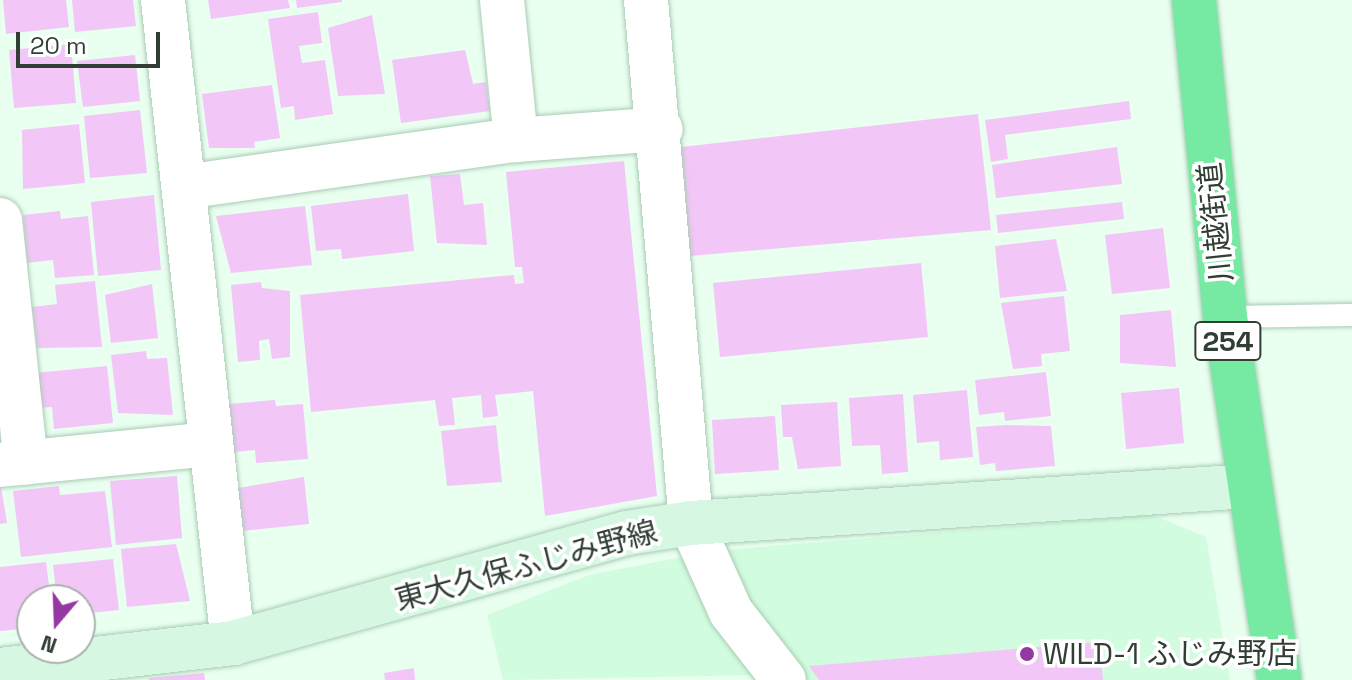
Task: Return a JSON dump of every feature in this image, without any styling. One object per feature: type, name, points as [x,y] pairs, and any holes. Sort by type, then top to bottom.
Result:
[{"type":"highway","name":"川越街道","points":[[1194,0],[1225,317],[1279,680]]},
{"type":"main road","name":"東大久保ふじみ野線","points":[[0,670],[233,643],[627,533],[691,523],[1250,486]]},
{"type":"street","points":[[163,0],[233,643]]},
{"type":"street","points":[[502,0],[516,140]]},
{"type":"street","points":[[646,0],[661,129],[691,523],[731,612],[784,680]]},
{"type":"street","points":[[184,187],[516,140],[661,129]]},
{"type":"street","points":[[0,220],[13,464],[210,444]]},
{"type":"lane","points":[[1225,317],[1352,315]]},
{"type":"shaded area","points":[[1153,515],[1206,537],[1230,680],[805,680],[743,601],[723,550]]},
{"type":"shaded area","points":[[693,555],[757,675],[503,680],[487,615],[589,575]]},
{"type":"building","points":[[3,0],[66,0],[69,27],[6,34]]},
{"type":"building","points":[[72,0],[133,0],[136,26],[75,32]]},
{"type":"building","points":[[208,0],[288,0],[290,8],[211,19]]},
{"type":"building","points":[[296,0],[342,0],[342,2],[297,8]]},
{"type":"building","points":[[318,12],[322,43],[299,46],[302,63],[325,60],[333,114],[295,120],[294,106],[281,108],[268,19]]},
{"type":"building","points":[[372,15],[385,94],[338,96],[328,28]]},
{"type":"building","points":[[71,44],[76,103],[14,108],[9,50]]},
{"type":"building","points":[[465,50],[473,84],[486,82],[490,111],[401,123],[392,60]]},
{"type":"building","points":[[135,55],[140,101],[83,107],[77,61]]},
{"type":"building","points":[[272,85],[280,138],[254,142],[255,148],[209,148],[202,94]]},
{"type":"building","points":[[1129,101],[1131,119],[1005,135],[1008,159],[991,162],[985,120]]},
{"type":"building","points":[[140,110],[147,173],[90,178],[84,116]]},
{"type":"building","points":[[978,114],[991,230],[690,256],[681,147]]},
{"type":"building","points":[[79,124],[85,183],[23,189],[22,130]]},
{"type":"building","points":[[1117,147],[1122,184],[996,198],[992,165]]},
{"type":"building","points":[[624,161],[657,496],[545,516],[533,391],[495,395],[498,416],[483,418],[481,395],[452,398],[455,425],[439,426],[435,400],[311,412],[300,295],[514,275],[515,284],[524,283],[522,267],[515,267],[506,172]]},
{"type":"building","points":[[460,174],[464,205],[483,203],[487,245],[437,243],[430,176]]},
{"type":"building","points":[[408,194],[414,251],[342,259],[341,249],[316,251],[311,206]]},
{"type":"building","points":[[154,195],[161,270],[98,276],[91,202]]},
{"type":"building","points":[[1122,202],[1124,219],[998,233],[996,215]]},
{"type":"building","points":[[305,206],[312,265],[231,273],[216,216]]},
{"type":"building","points":[[60,211],[61,219],[88,216],[94,275],[55,278],[53,260],[27,263],[23,215]]},
{"type":"building","points":[[1163,228],[1170,288],[1112,294],[1105,235]]},
{"type":"building","points":[[1056,239],[1067,291],[1000,298],[995,246]]},
{"type":"building","points":[[921,263],[928,337],[720,357],[713,283]]},
{"type":"building","points":[[95,281],[102,347],[37,348],[32,307],[57,304],[55,285]]},
{"type":"building","points":[[261,282],[262,288],[290,291],[290,357],[272,359],[269,339],[259,341],[260,360],[238,362],[231,285]]},
{"type":"building","points":[[152,284],[158,338],[111,343],[105,295]]},
{"type":"building","points":[[1064,296],[1070,351],[1041,354],[1042,366],[1013,369],[1001,303]]},
{"type":"building","points":[[1171,310],[1176,367],[1120,363],[1120,315]]},
{"type":"building","points":[[146,351],[147,359],[167,358],[173,415],[118,413],[111,355]]},
{"type":"building","points":[[107,366],[113,423],[54,429],[52,407],[38,408],[35,373]]},
{"type":"building","points":[[1046,372],[1051,416],[1005,421],[1004,412],[979,415],[975,380]]},
{"type":"building","points":[[1179,388],[1184,443],[1126,449],[1121,393]]},
{"type":"building","points":[[967,390],[973,457],[940,460],[939,441],[917,443],[913,395]]},
{"type":"building","points":[[903,394],[908,472],[882,474],[880,445],[852,446],[849,398]]},
{"type":"building","points":[[275,400],[276,406],[303,404],[308,459],[256,463],[255,450],[234,452],[229,404]]},
{"type":"building","points":[[837,402],[841,466],[798,469],[792,437],[783,437],[781,405]]},
{"type":"building","points":[[775,416],[779,470],[715,474],[712,420]]},
{"type":"building","points":[[496,425],[502,482],[447,486],[441,431]]},
{"type":"building","points":[[1051,426],[1055,466],[996,471],[995,463],[980,465],[976,427]]},
{"type":"building","points":[[177,476],[182,538],[116,545],[110,481]]},
{"type":"building","points":[[304,477],[309,524],[242,531],[238,488]]},
{"type":"building","points":[[0,481],[7,523],[0,524]]},
{"type":"building","points":[[59,486],[60,495],[105,491],[112,547],[21,557],[13,491]]},
{"type":"building","points":[[176,544],[190,601],[127,607],[121,549]]},
{"type":"building","points":[[113,559],[119,610],[96,612],[96,584],[55,584],[53,565]]},
{"type":"building","points":[[46,562],[49,584],[16,584],[16,630],[0,631],[0,567]]},
{"type":"building","name":"WILD-1 ふじみ野店","points":[[1099,642],[1103,680],[819,680],[809,666]]},
{"type":"building","points":[[414,668],[415,680],[385,680],[384,673]]},
{"type":"building","points":[[204,673],[205,680],[149,680],[149,678]]},
{"type":"place","name":"WILD-1 ふじみ野店","points":[[1027,654]]}]
